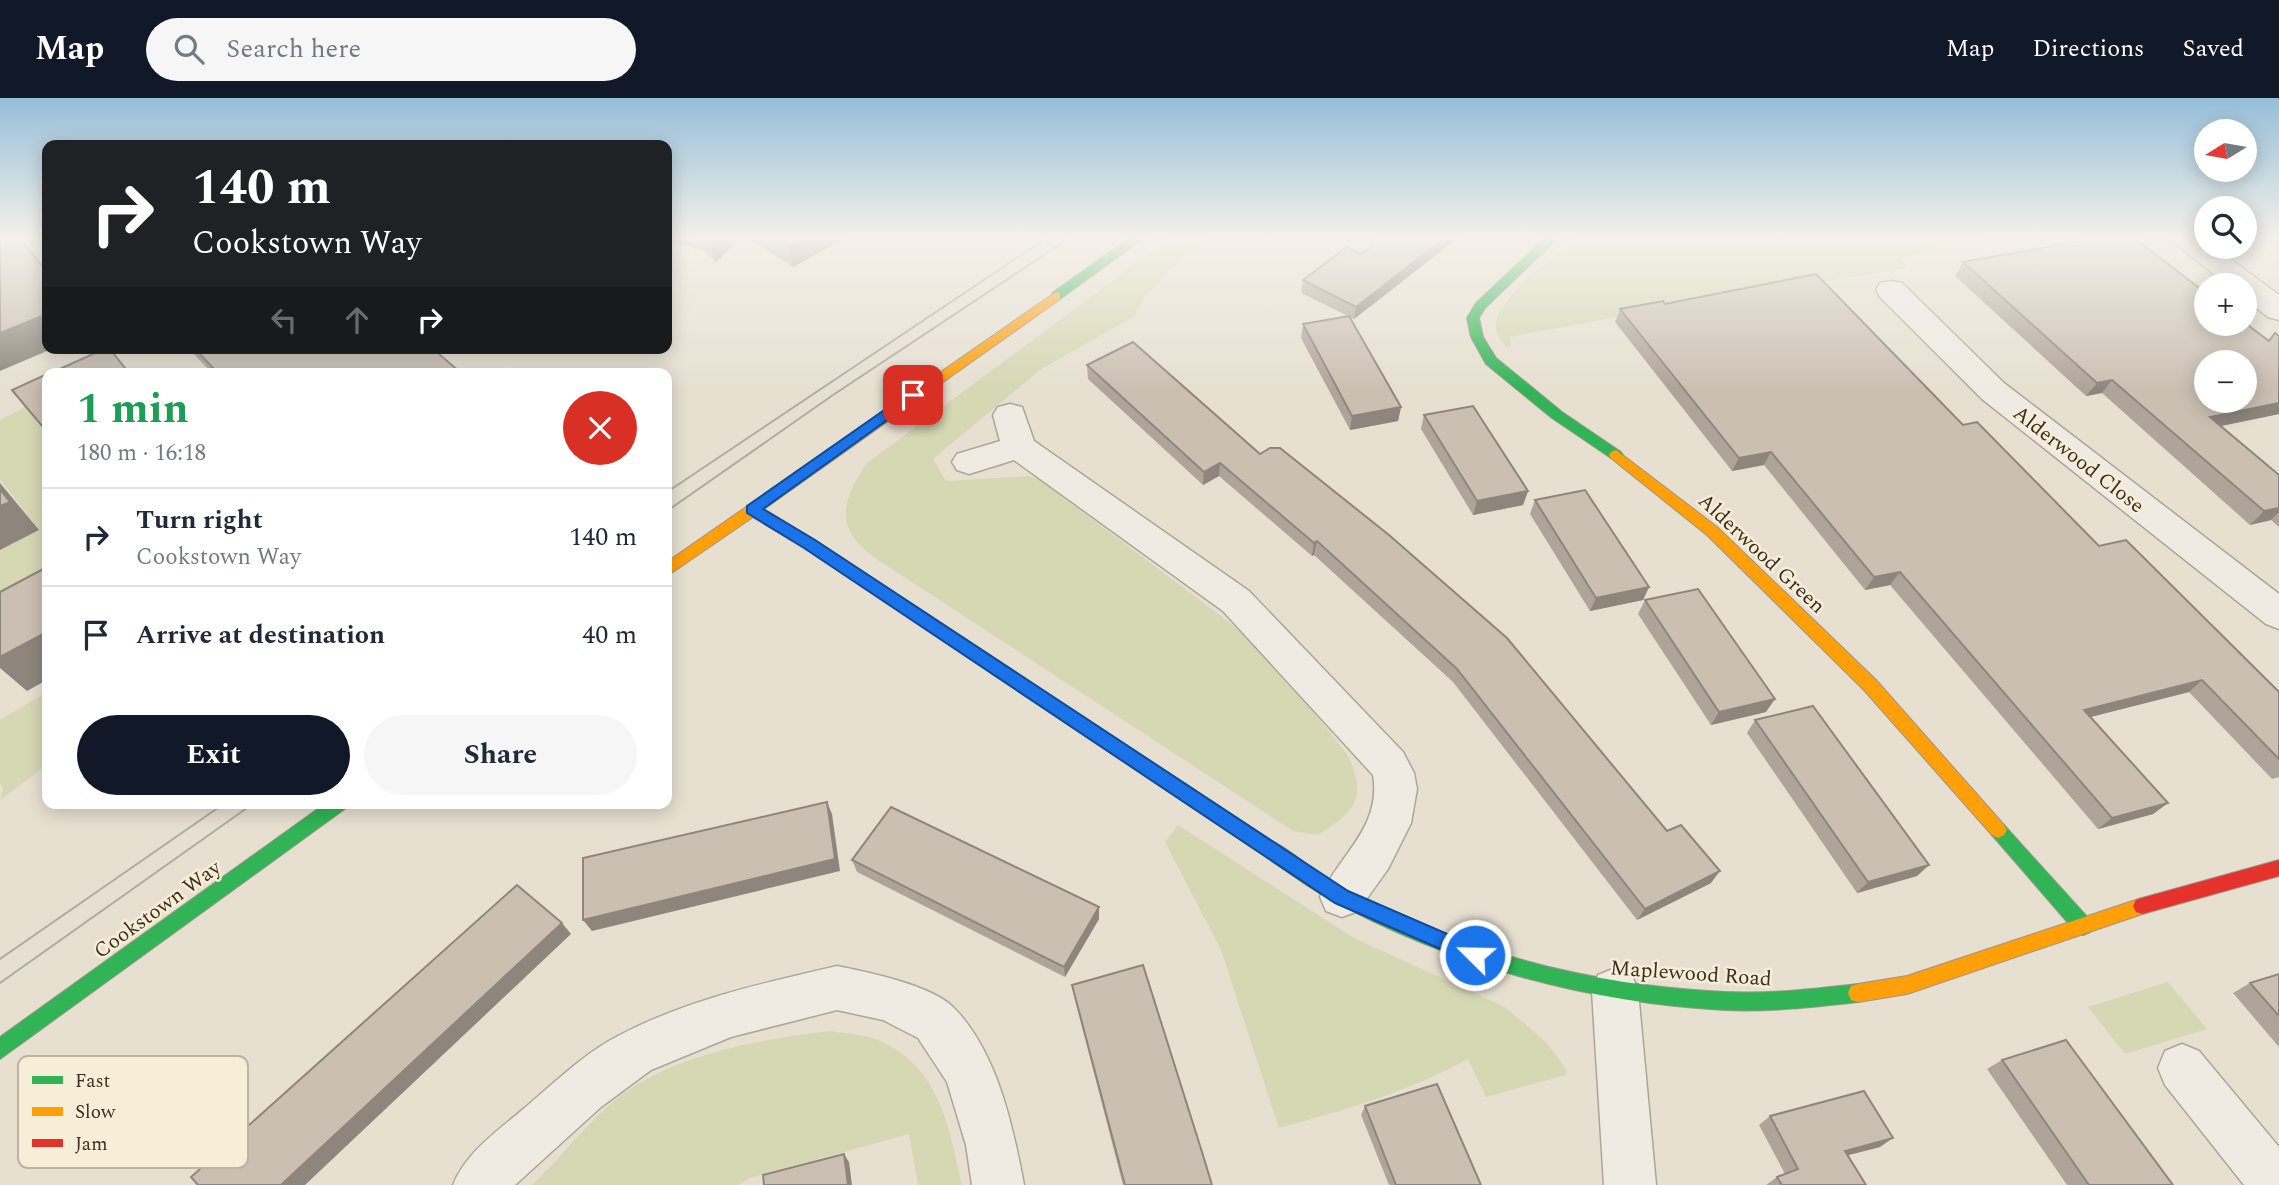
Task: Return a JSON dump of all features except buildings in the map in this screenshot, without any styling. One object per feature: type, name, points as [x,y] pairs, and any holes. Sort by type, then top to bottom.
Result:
[{"type":"street","points":[[672,566],[1067,288]]},
{"type":"street","name":"Alderwood Green","points":[[1499,288],[1480,306],[1473,318],[1477,337],[1491,361],[1557,415],[1635,468],[1712,531],[1870,685],[2084,926]]},
{"type":"street","points":[[2249,288],[2279,310]]},
{"type":"street","name":"Alderwood Close","points":[[1891,290],[1993,391],[2040,432],[2279,614]]},
{"type":"street","points":[[970,462],[1015,431],[1236,601],[1378,750],[1393,773],[1396,807],[1370,857],[1342,897]]},
{"type":"street","name":"Maplewood Road","points":[[752,509],[810,544],[1342,897],[1475,955],[1615,991],[1737,1002],[1828,998],[1907,985],[2126,910],[2279,868]]},
{"type":"street","name":"Cookstown Way","points":[[0,1049],[332,809]]},
{"type":"street","points":[[480,1185],[507,1156],[634,1053],[730,1014],[837,988],[889,999],[935,1022],[968,1070],[991,1144],[998,1185]]},
{"type":"street","points":[[1615,991],[1630,1185]]},
{"type":"street","points":[[2182,1068],[2277,1185]]},
{"type":"green space","points":[[1104,288],[1153,288],[1144,297],[1135,316],[1040,370],[933,459],[946,481],[1029,476],[1040,480],[1237,628],[1299,693],[1349,757],[1357,784],[1354,804],[1341,819],[1318,835],[1293,831],[880,561],[853,537],[847,523],[846,507],[853,487],[867,463]]},
{"type":"green space","points":[[1518,288],[1782,288],[1510,337],[1511,346],[1506,347],[1496,328],[1504,304]]},
{"type":"green space","points":[[25,407],[42,429],[42,572],[0,594],[0,550],[39,530],[0,479],[0,420]]},
{"type":"green space","points":[[42,695],[42,769],[0,800],[3,789],[0,784],[0,720]]},
{"type":"green space","points":[[1178,825],[1354,938],[1505,1007],[1547,1043],[1567,1071],[1566,1075],[1486,1097],[1468,1059],[1399,1091],[1279,1128],[1221,950],[1165,842]]},
{"type":"green space","points":[[2168,982],[2207,1029],[2125,1054],[2088,1007]]},
{"type":"green space","points":[[830,1031],[878,1040],[899,1051],[915,1066],[928,1082],[946,1121],[962,1185],[918,1185],[909,1134],[750,1178],[738,1185],[532,1185],[606,1108],[628,1090],[653,1076],[681,1063],[742,1045]]},
{"type":"tram line","points":[[672,489],[972,288]]},
{"type":"tram line","points":[[672,508],[833,395],[995,288]]},
{"type":"tram line","points":[[0,959],[216,809]]},
{"type":"tram line","points":[[0,983],[246,809]]},
{"type":"traffic: fast","points":[[1056,296],[1068,288]]},
{"type":"traffic: fast","points":[[1499,288],[1480,306],[1473,318],[1477,337],[1491,361],[1557,415],[1616,455]]},
{"type":"traffic: fast","points":[[0,1049],[332,809]]},
{"type":"traffic: fast","points":[[1998,830],[2083,926]]},
{"type":"traffic: fast","points":[[1263,845],[1312,879],[1402,925],[1464,950],[1528,970],[1594,986],[1660,996],[1727,1001],[1793,1000],[1858,993]]},
{"type":"traffic: slow","points":[[672,566],[1056,296]]},
{"type":"traffic: slow","points":[[1616,455],[1712,531],[1870,685],[1998,830]]},
{"type":"traffic: slow","points":[[752,509],[810,544],[1263,845]]},
{"type":"traffic: slow","points":[[1858,993],[1907,985],[2142,906]]},
{"type":"traffic: jam","points":[[2142,906],[2279,868]]},
{"type":"route","points":[[913,395],[752,509],[810,544],[1342,897],[1475,955]]}]
